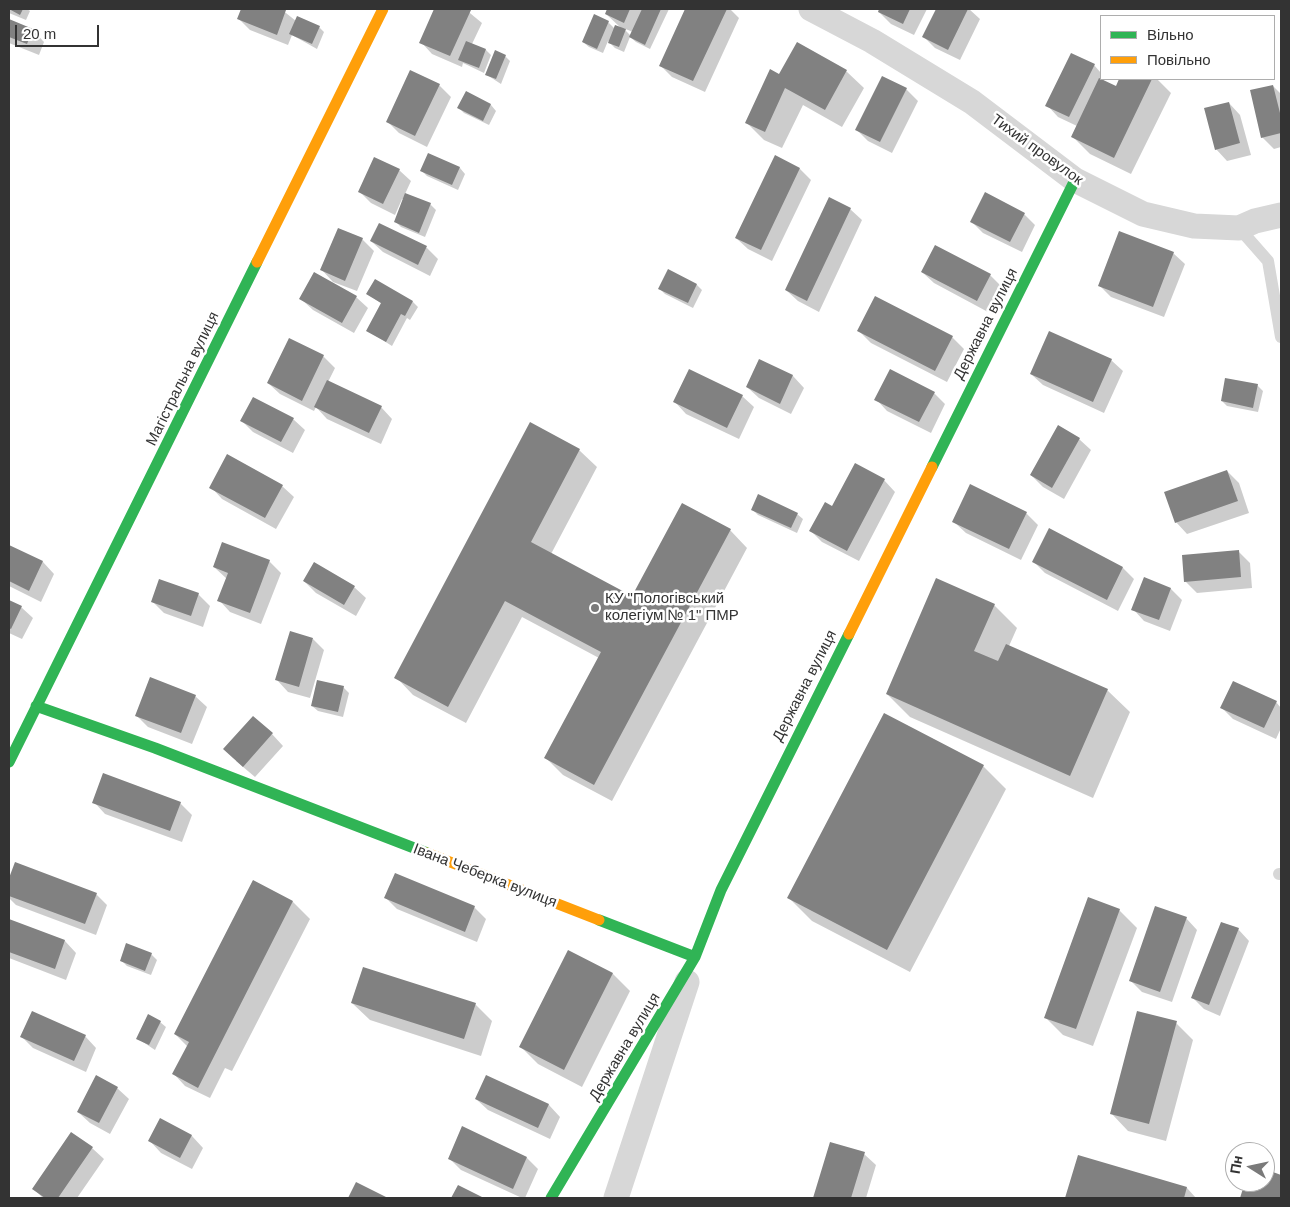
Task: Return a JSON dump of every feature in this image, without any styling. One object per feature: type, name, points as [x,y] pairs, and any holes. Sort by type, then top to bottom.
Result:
[{"type":"street","name":"Магістральна вулиця","points":[[9,762],[384,9]]},
{"type":"street","name":"Тихий провулок","points":[[811,9],[872,41],[972,102],[1075,180],[1143,214],[1194,226],[1239,228],[1255,221],[1281,215]]},
{"type":"street","name":"Державна вулиця","points":[[550,1198],[695,957],[721,890],[1075,180]]},
{"type":"street","name":"Івана Чеберка вулиця","points":[[36,706],[164,751],[695,957]]},
{"type":"street","points":[[616,1198],[695,957]]},
{"type":"lane","points":[[1239,228],[1268,261],[1281,337]]},
{"type":"building","points":[[9,9],[23,9],[20,15]]},
{"type":"building","points":[[241,9],[286,10],[277,35],[237,19]]},
{"type":"building","points":[[434,9],[471,10],[450,56],[419,43]]},
{"type":"building","points":[[607,9],[630,9],[624,23],[605,14]]},
{"type":"building","points":[[642,9],[661,9],[645,45],[629,37]]},
{"type":"building","points":[[685,9],[727,9],[693,81],[659,66]]},
{"type":"building","points":[[879,9],[910,9],[903,24],[878,12]]},
{"type":"building","points":[[936,9],[968,9],[948,50],[922,37]]},
{"type":"building","points":[[594,14],[609,21],[597,49],[582,42]]},
{"type":"building","points":[[297,16],[320,26],[312,44],[289,34]]},
{"type":"building","points":[[9,19],[33,29],[27,44],[9,37]]},
{"type":"building","points":[[615,25],[626,29],[619,47],[608,43]]},
{"type":"building","points":[[466,41],[486,49],[479,68],[458,60]]},
{"type":"building","points":[[797,42],[847,70],[825,110],[785,88],[765,132],[745,123],[770,69],[779,74]]},
{"type":"building","points":[[495,50],[506,55],[496,79],[485,75]]},
{"type":"building","points":[[1071,53],[1095,64],[1069,117],[1045,106]]},
{"type":"building","points":[[410,70],[440,84],[415,136],[386,122]]},
{"type":"building","points":[[882,76],[907,88],[880,142],[855,130]]},
{"type":"building","points":[[1099,78],[1116,86],[1119,80],[1152,80],[1114,158],[1071,137]]},
{"type":"building","points":[[1273,85],[1281,117],[1281,133],[1261,138],[1250,90]]},
{"type":"building","points":[[466,91],[491,104],[483,121],[457,108]]},
{"type":"building","points":[[1229,102],[1240,143],[1215,150],[1204,108]]},
{"type":"building","points":[[428,153],[460,167],[452,185],[420,171]]},
{"type":"building","points":[[775,155],[800,168],[761,250],[735,238]]},
{"type":"building","points":[[374,157],[400,169],[383,204],[358,192]]},
{"type":"building","points":[[985,192],[1025,213],[1010,242],[970,222]]},
{"type":"building","points":[[405,193],[431,203],[419,233],[394,222]]},
{"type":"building","points":[[829,197],[851,208],[807,301],[785,290]]},
{"type":"building","points":[[379,223],[427,246],[418,265],[370,241]]},
{"type":"building","points":[[338,228],[363,238],[345,281],[320,270]]},
{"type":"building","points":[[1119,231],[1174,252],[1153,307],[1098,286]]},
{"type":"building","points":[[935,245],[991,274],[977,301],[921,272]]},
{"type":"building","points":[[668,269],[697,284],[688,303],[658,289]]},
{"type":"building","points":[[314,272],[357,296],[342,323],[299,299]]},
{"type":"building","points":[[375,279],[413,301],[405,316],[401,314],[386,342],[366,331],[381,303],[366,294]]},
{"type":"building","points":[[875,296],[953,336],[935,371],[857,331]]},
{"type":"building","points":[[1049,331],[1112,359],[1093,402],[1030,374]]},
{"type":"building","points":[[289,338],[324,355],[302,401],[267,383]]},
{"type":"building","points":[[759,359],[793,375],[780,404],[746,387]]},
{"type":"building","points":[[689,369],[743,395],[727,428],[673,402]]},
{"type":"building","points":[[890,369],[935,392],[919,422],[874,400]]},
{"type":"building","points":[[1225,378],[1258,384],[1253,408],[1221,401]]},
{"type":"building","points":[[327,380],[382,406],[369,433],[314,407]]},
{"type":"building","points":[[253,397],[294,418],[281,442],[240,421]]},
{"type":"building","points":[[530,422],[580,449],[531,542],[632,596],[682,503],[731,529],[594,785],[544,758],[601,652],[505,601],[448,707],[394,678]]},
{"type":"building","points":[[1058,425],[1080,438],[1052,488],[1030,475]]},
{"type":"building","points":[[227,454],[283,485],[265,518],[209,488]]},
{"type":"building","points":[[855,463],[885,479],[847,551],[809,531],[825,502],[832,506]]},
{"type":"building","points":[[1227,470],[1238,501],[1175,523],[1164,492]]},
{"type":"building","points":[[970,484],[1027,512],[1009,549],[952,522]]},
{"type":"building","points":[[758,494],[798,513],[791,528],[751,510]]},
{"type":"building","points":[[1049,528],[1123,567],[1107,600],[1032,562]]},
{"type":"building","points":[[222,542],[270,560],[250,613],[217,601],[228,573],[213,567]]},
{"type":"building","points":[[9,545],[43,561],[29,591],[9,581]]},
{"type":"building","points":[[1239,550],[1241,577],[1184,582],[1182,555]]},
{"type":"building","points":[[314,562],[355,586],[344,605],[303,581]]},
{"type":"building","points":[[1144,577],[1171,588],[1159,620],[1131,610]]},
{"type":"building","points":[[936,578],[995,604],[974,651],[998,661],[1006,644],[1108,689],[1070,776],[886,694]]},
{"type":"building","points":[[159,579],[199,593],[191,616],[151,602]]},
{"type":"building","points":[[9,600],[22,606],[11,629],[9,628]]},
{"type":"building","points":[[290,631],[313,638],[299,687],[275,680]]},
{"type":"building","points":[[150,677],[196,695],[181,733],[135,716]]},
{"type":"building","points":[[317,680],[344,686],[338,712],[311,706]]},
{"type":"building","points":[[1233,681],[1277,701],[1264,728],[1220,708]]},
{"type":"building","points":[[884,713],[984,765],[887,950],[787,898]]},
{"type":"building","points":[[253,716],[273,733],[243,767],[223,749]]},
{"type":"building","points":[[103,773],[181,802],[170,831],[92,803]]},
{"type":"building","points":[[15,862],[97,893],[85,924],[9,896],[9,878]]},
{"type":"building","points":[[395,873],[475,906],[465,932],[384,898]]},
{"type":"building","points":[[253,880],[293,901],[198,1088],[172,1074],[189,1042],[174,1034]]},
{"type":"building","points":[[1088,897],[1120,909],[1076,1029],[1044,1018]]},
{"type":"building","points":[[1155,906],[1187,917],[1160,992],[1129,981]]},
{"type":"building","points":[[9,919],[65,940],[55,969],[9,952]]},
{"type":"building","points":[[1221,922],[1239,928],[1209,1005],[1191,998]]},
{"type":"building","points":[[126,943],[152,953],[145,971],[120,961]]},
{"type":"building","points":[[568,950],[613,973],[564,1070],[519,1047]]},
{"type":"building","points":[[363,967],[476,1003],[464,1039],[351,1003]]},
{"type":"building","points":[[32,1011],[86,1035],[74,1061],[20,1037]]},
{"type":"building","points":[[1137,1011],[1177,1021],[1149,1124],[1110,1114]]},
{"type":"building","points":[[148,1014],[161,1021],[149,1045],[136,1039]]},
{"type":"building","points":[[96,1075],[118,1087],[99,1123],[77,1112]]},
{"type":"building","points":[[486,1075],[549,1104],[538,1128],[475,1099]]},
{"type":"building","points":[[160,1118],[192,1135],[180,1158],[148,1141]]},
{"type":"building","points":[[462,1126],[527,1157],[513,1189],[448,1159]]},
{"type":"building","points":[[71,1132],[93,1147],[58,1198],[45,1198],[32,1189]]},
{"type":"building","points":[[830,1142],[865,1152],[851,1198],[813,1198]]},
{"type":"building","points":[[1078,1155],[1187,1187],[1184,1198],[1065,1198]]},
{"type":"building","points":[[1275,1173],[1281,1175],[1281,1198],[1240,1198],[1242,1192],[1275,1192]]},
{"type":"building","points":[[356,1182],[388,1198],[348,1198]]},
{"type":"building","points":[[458,1185],[484,1198],[451,1198]]},
{"type":"traffic: fast","points":[[932,467],[1075,180]]},
{"type":"traffic: fast","points":[[9,762],[257,262]]},
{"type":"traffic: fast","points":[[551,1198],[695,957],[721,890],[849,634]]},
{"type":"traffic: fast","points":[[36,706],[155,748],[427,853]]},
{"type":"traffic: fast","points":[[599,920],[695,957]]},
{"type":"traffic: slow","points":[[257,262],[383,9]]},
{"type":"traffic: slow","points":[[849,634],[932,467]]},
{"type":"traffic: slow","points":[[427,853],[599,920]]},
{"type":"place","name":"КУ \"Пологівський колегіум № 1\" ПМР","points":[[595,608]]}]
